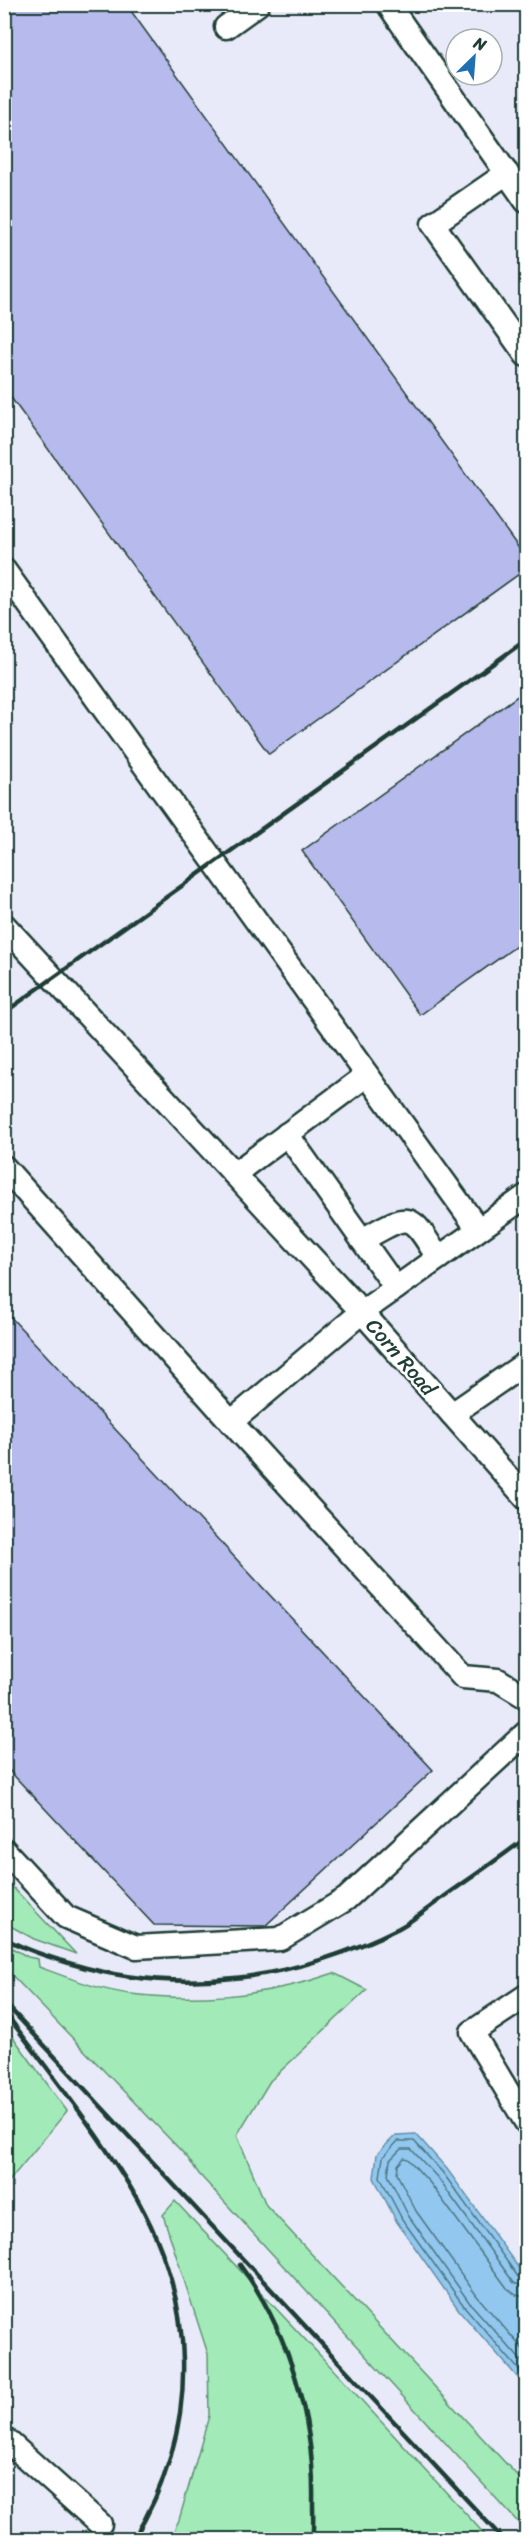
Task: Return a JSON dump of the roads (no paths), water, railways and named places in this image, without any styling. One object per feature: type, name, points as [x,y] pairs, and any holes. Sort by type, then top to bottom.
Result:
[{"type":"street","points":[[226,27],[258,4]]},
{"type":"street","points":[[388,4],[526,201]]},
{"type":"street","points":[[507,173],[433,224],[526,356]]},
{"type":"street","points":[[4,570],[478,1229]]},
{"type":"street","points":[[4,925],[362,1312],[231,1422]]},
{"type":"street","points":[[234,1174],[366,1075]]},
{"type":"street","points":[[287,1134],[396,1288]]},
{"type":"street","points":[[4,1167],[231,1422],[463,1677],[498,1680],[526,1697]]},
{"type":"street","name":"Corn Road","points":[[526,1196],[362,1312],[526,1498]]},
{"type":"street","points":[[362,1240],[395,1222],[411,1222],[419,1226],[438,1258]]},
{"type":"street","points":[[452,1414],[526,1364]]},
{"type":"street","points":[[4,1850],[66,1917],[136,1947],[280,1938],[346,1899],[526,1733]]},
{"type":"street","points":[[526,1995],[472,2032],[526,2122]]},
{"type":"street","points":[[4,2438],[100,2524]]},
{"type":"water","points":[[416,2134],[447,2169],[526,2278],[526,2387],[459,2310],[397,2222],[374,2178],[377,2154],[396,2135]]},
{"type":"railway","points":[[4,1013],[526,640]]},
{"type":"railway","points":[[4,1938],[46,1956],[114,1974],[198,1981],[239,1978],[280,1971],[361,1946],[399,1928],[526,1838]]},
{"type":"railway","points":[[4,2002],[504,2540]]},
{"type":"railway","points":[[7,2015],[85,2120],[129,2185],[152,2228],[169,2272],[179,2317],[183,2362],[181,2407],[172,2452],[156,2497],[133,2540]]},
{"type":"railway","points":[[240,2265],[272,2318],[296,2378],[309,2440],[312,2472],[312,2540]]}]
